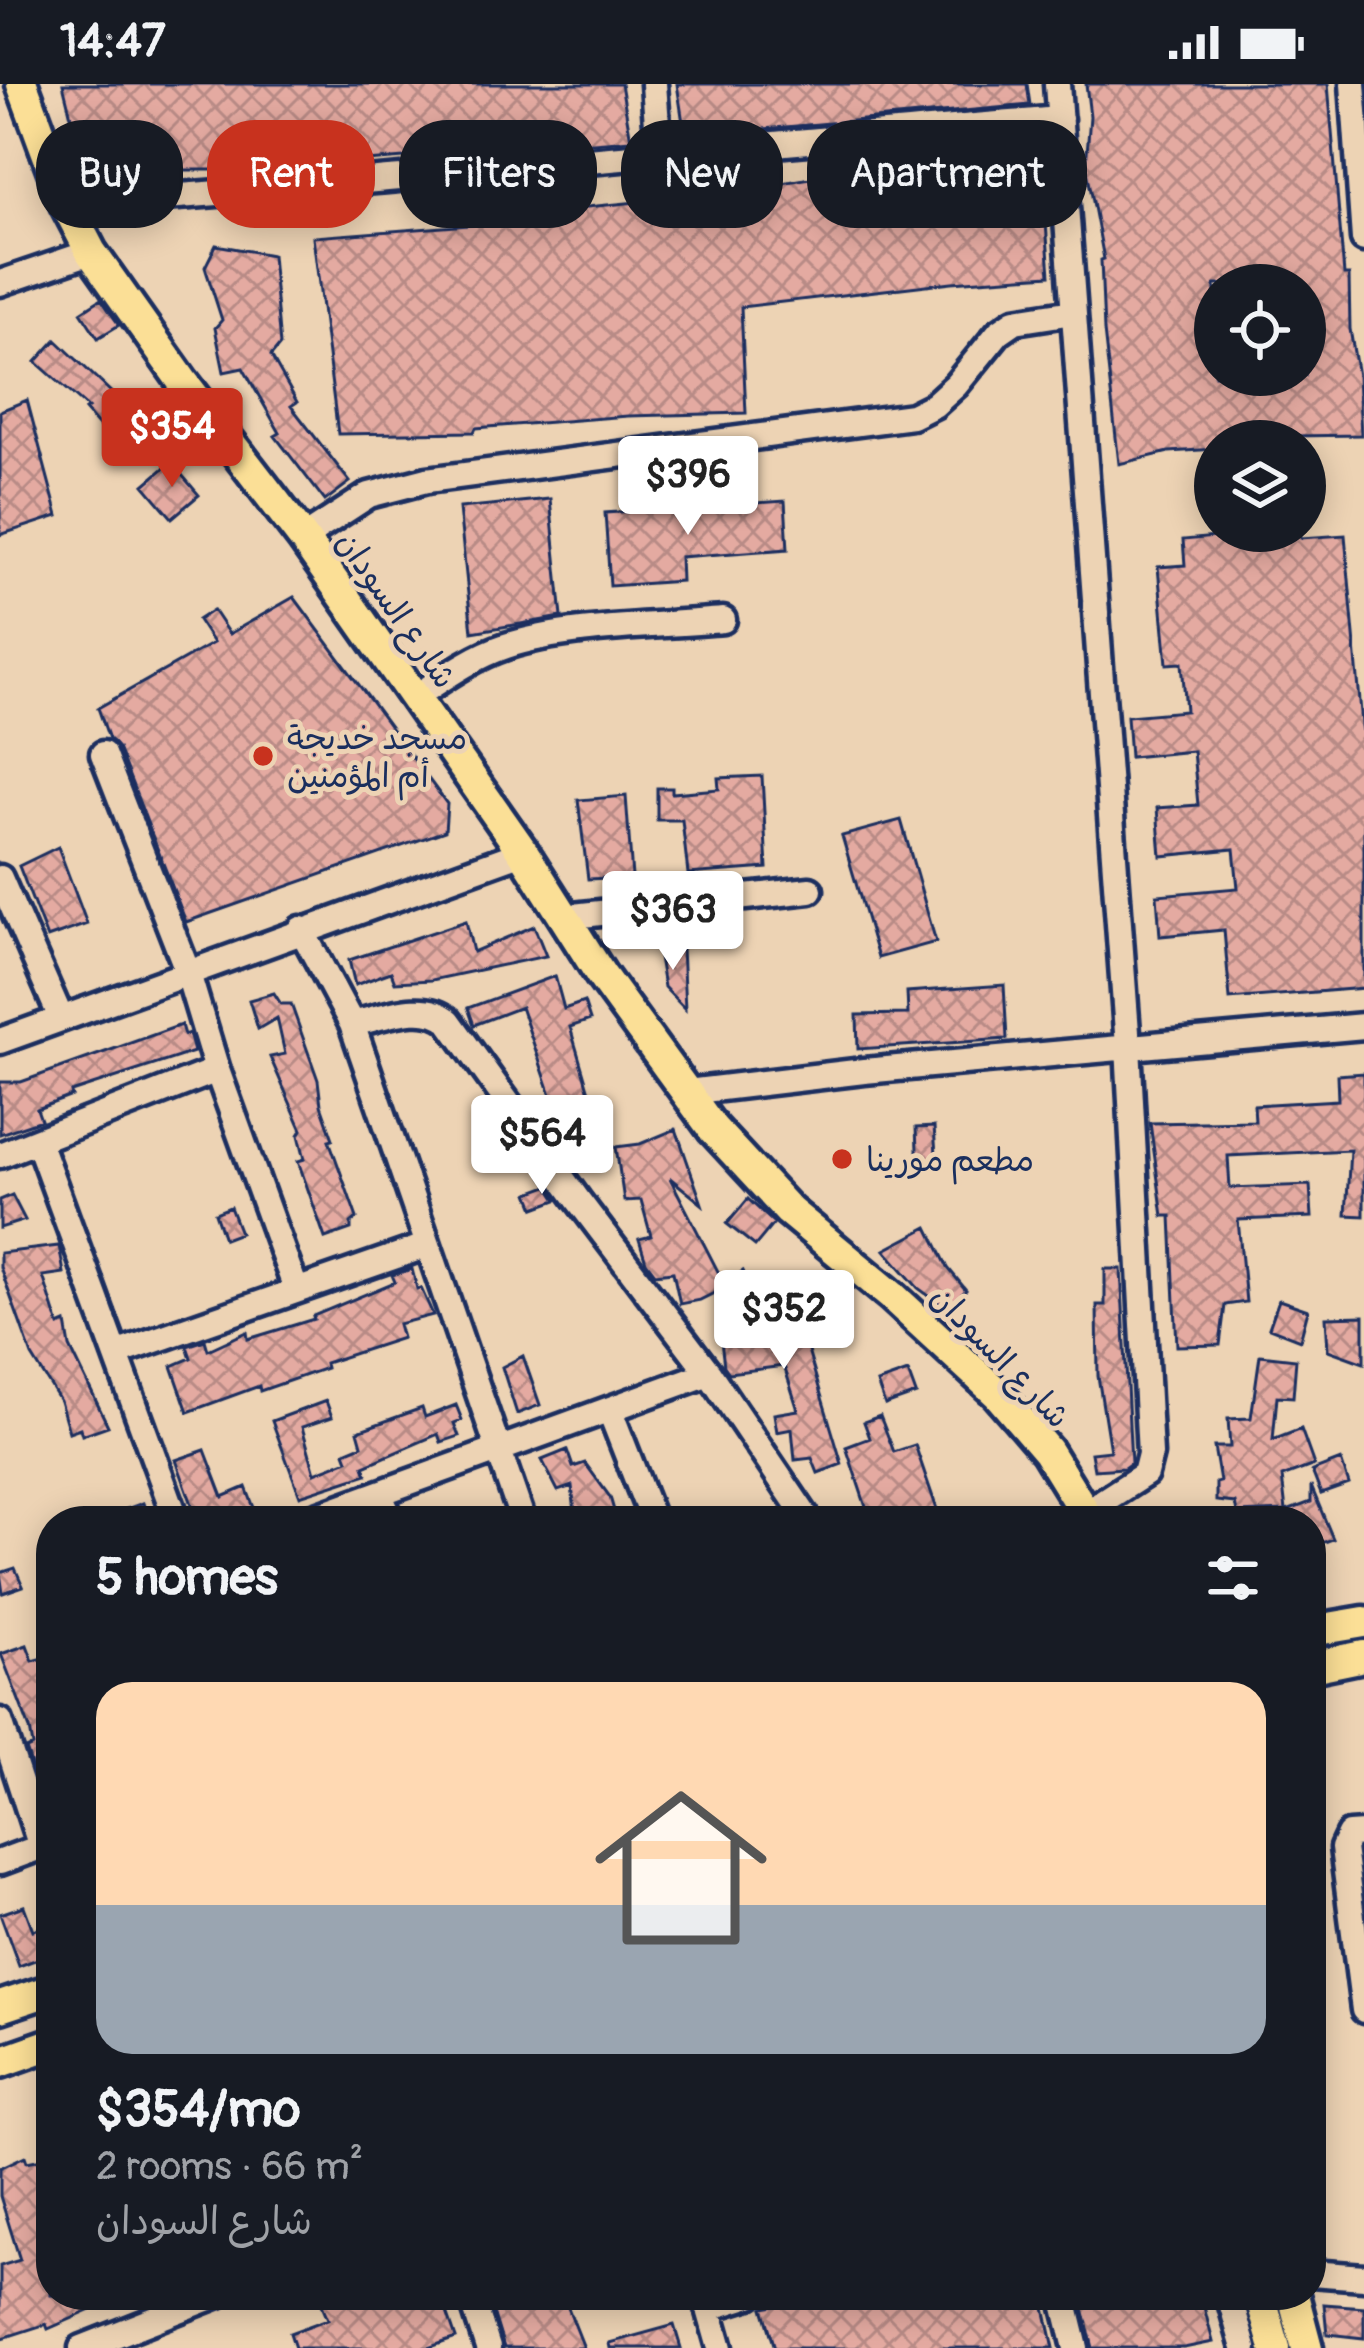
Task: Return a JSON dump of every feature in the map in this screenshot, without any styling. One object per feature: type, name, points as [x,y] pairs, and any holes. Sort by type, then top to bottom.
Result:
[{"type":"main road","name":"شارع السودان","points":[[22,84],[36,122]]},
{"type":"main road","name":"شارع السودان","points":[[78,228],[183,382],[303,538],[728,1146],[789,1211],[927,1327],[1024,1422],[1081,1506]]},
{"type":"main road","points":[[1326,1628],[1364,1622]]},
{"type":"main road","points":[[1326,1665],[1364,1656]]},
{"type":"main road","points":[[0,2007],[36,1995]]},
{"type":"main road","points":[[0,2062],[36,2049]]},
{"type":"main road","points":[[1264,2310],[1275,2348]]},
{"type":"main road","points":[[1297,2310],[1307,2348]]},
{"type":"street","points":[[654,84],[657,120]]},
{"type":"street","points":[[1058,84],[1128,1046],[1150,1454],[1145,1474],[1103,1506]]},
{"type":"street","points":[[1353,84],[1364,235]]},
{"type":"street","points":[[783,141],[1060,118]]},
{"type":"street","points":[[183,196],[357,184],[621,156]]},
{"type":"street","points":[[0,283],[91,252]]},
{"type":"street","points":[[303,538],[369,495],[427,479],[912,416],[934,405],[956,385],[999,332],[1015,321],[1073,312]]},
{"type":"street","points":[[415,697],[476,658],[509,645],[723,620]]},
{"type":"street","points":[[103,754],[187,970],[217,1070],[296,1289]]},
{"type":"street","points":[[0,1041],[523,852]]},
{"type":"street","points":[[1,884],[61,1018]]},
{"type":"street","points":[[564,917],[810,890]]},
{"type":"street","points":[[301,929],[352,1024],[518,1506]]},
{"type":"street","points":[[352,1024],[421,1010],[438,1011],[449,1021],[710,1373],[799,1506]]},
{"type":"street","points":[[687,1092],[1364,1026]]},
{"type":"street","points":[[0,1155],[217,1070]]},
{"type":"street","points":[[38,1141],[172,1506]]},
{"type":"street","points":[[118,1353],[428,1245]]},
{"type":"street","points":[[346,1506],[710,1373]]},
{"type":"street","points":[[610,1411],[647,1506]]},
{"type":"street","points":[[380,1494],[385,1506]]},
{"type":"street","points":[[0,1721],[36,1818]]},
{"type":"street","points":[[1364,1834],[1349,1835],[1343,1848],[1364,2010]]},
{"type":"street","points":[[0,1862],[36,1849]]},
{"type":"street","points":[[1326,2273],[1364,2277]]},
{"type":"street","points":[[82,2348],[179,2310]]},
{"type":"street","points":[[476,2310],[488,2348]]},
{"type":"street","points":[[710,2310],[721,2348]]},
{"type":"street","points":[[1067,2310],[1076,2348]]},
{"type":"street","points":[[1233,2310],[1244,2348]]},
{"type":"building","points":[[63,84],[621,84],[627,120],[621,120],[621,141],[597,143],[597,120],[399,120],[399,158],[375,160],[375,120],[207,120],[207,170],[183,170],[183,120],[72,120]]},
{"type":"building","points":[[677,84],[1027,84],[1030,105],[863,120],[807,120],[807,125],[783,127],[783,120],[683,120]]},
{"type":"building","points":[[1086,84],[1328,84],[1361,435],[1326,436],[1326,420],[1194,420],[1194,450],[1119,464],[1104,331],[1104,259],[1087,153]]},
{"type":"building","points":[[807,179],[807,228],[1046,228],[1050,275],[741,307],[746,413],[628,416],[476,428],[474,432],[338,434],[313,237],[430,228],[597,228],[597,206],[621,204],[621,228],[783,228],[783,183]]},
{"type":"building","points":[[216,245],[272,255],[280,345],[271,356],[297,402],[291,406],[350,482],[325,501],[275,436],[280,433],[243,368],[224,372],[215,328],[222,320],[205,267]]},
{"type":"building","points":[[101,299],[119,325],[98,338],[81,312]]},
{"type":"building","points":[[56,340],[152,431],[128,453],[106,429],[104,432],[85,410],[88,408],[36,362]]},
{"type":"building","points":[[27,400],[58,516],[0,535],[0,411]]},
{"type":"building","points":[[171,462],[199,495],[172,518],[144,485]]},
{"type":"building","points":[[550,499],[562,617],[472,632],[459,508]]},
{"type":"building","points":[[785,501],[788,549],[680,557],[681,581],[610,586],[605,513]]},
{"type":"building","points":[[1345,535],[1364,746],[1364,988],[1230,999],[1224,930],[1160,936],[1157,895],[1238,888],[1234,849],[1161,856],[1157,808],[1198,805],[1193,751],[1130,757],[1127,716],[1186,711],[1182,663],[1167,664],[1158,567],[1185,565],[1183,540],[1194,539],[1194,552],[1326,552],[1326,536]]},
{"type":"building","name":"مسجد خديجة أم المؤمنين","points":[[294,597],[447,804],[445,831],[186,922],[98,708],[213,643],[198,620],[213,610],[229,634]]},
{"type":"building","points":[[762,776],[767,868],[688,874],[682,820],[657,820],[657,788],[672,788],[672,793],[719,789],[718,778]]},
{"type":"building","points":[[626,796],[632,877],[588,879],[578,800]]},
{"type":"building","points":[[901,820],[936,942],[878,958],[842,836]]},
{"type":"building","points":[[58,847],[87,924],[47,938],[19,866]]},
{"type":"building","points":[[466,921],[473,952],[534,926],[546,956],[432,980],[395,982],[391,972],[355,985],[349,960]]},
{"type":"building","points":[[682,948],[685,1009],[664,987],[658,951]]},
{"type":"building","points":[[555,976],[564,1009],[584,1002],[590,1020],[570,1027],[596,1116],[561,1124],[521,1007],[474,1025],[468,1008]]},
{"type":"building","points":[[1004,985],[1007,1039],[858,1049],[857,1015],[908,1014],[907,992]]},
{"type":"building","points":[[274,993],[281,1004],[291,1004],[318,1080],[333,1139],[329,1140],[357,1218],[351,1229],[325,1238],[298,1161],[305,1159],[302,1130],[270,1057],[285,1054],[277,1018],[258,1029],[249,1000]]},
{"type":"building","points":[[181,1025],[184,1035],[189,1033],[194,1052],[71,1092],[72,1096],[37,1109],[41,1120],[0,1134],[0,1082],[21,1082]]},
{"type":"building","points":[[1364,1073],[1364,1216],[1346,1215],[1350,1150],[1228,1156],[1230,1188],[1310,1185],[1312,1217],[1238,1220],[1246,1302],[1225,1305],[1220,1345],[1177,1346],[1171,1216],[1163,1216],[1150,1123],[1255,1121],[1254,1105],[1338,1100],[1337,1075]]},
{"type":"building","points":[[934,1127],[937,1169],[918,1171],[916,1128]]},
{"type":"building","points":[[676,1129],[702,1204],[670,1178],[726,1287],[680,1304],[673,1272],[655,1274],[646,1262],[639,1239],[651,1236],[641,1200],[624,1201],[616,1147],[640,1144]]},
{"type":"building","points":[[548,1186],[557,1200],[535,1208],[529,1193]]},
{"type":"building","points":[[12,1195],[25,1220],[0,1228],[0,1200]]},
{"type":"building","points":[[748,1199],[774,1223],[755,1246],[727,1224]]},
{"type":"building","points":[[230,1207],[240,1233],[224,1239],[215,1213]]},
{"type":"building","points":[[928,1227],[948,1268],[966,1290],[947,1309],[918,1288],[885,1250]]},
{"type":"building","points":[[59,1246],[64,1273],[43,1276],[59,1326],[66,1323],[70,1347],[108,1426],[82,1435],[80,1428],[69,1432],[60,1401],[32,1356],[0,1267],[0,1253]]},
{"type":"building","points":[[412,1269],[417,1289],[421,1288],[433,1315],[398,1324],[402,1338],[260,1391],[259,1386],[188,1412],[172,1366],[191,1358],[187,1346],[205,1340],[208,1350],[247,1332],[248,1339],[314,1319],[395,1282],[392,1275]]},
{"type":"building","points":[[1105,1269],[1121,1269],[1131,1463],[1124,1468],[1094,1470],[1091,1453],[1110,1451],[1098,1376],[1097,1305],[1105,1305]]},
{"type":"building","points":[[743,1271],[759,1305],[792,1298],[842,1464],[818,1473],[812,1458],[795,1460],[792,1429],[777,1432],[774,1414],[798,1410],[784,1366],[729,1373],[724,1366],[721,1341],[748,1337],[743,1295],[736,1298],[728,1281]]},
{"type":"building","points":[[1279,1300],[1308,1310],[1300,1340],[1269,1328]]},
{"type":"building","points":[[1364,1316],[1364,1363],[1328,1350],[1326,1317]]},
{"type":"building","points":[[1260,1355],[1296,1359],[1293,1397],[1277,1396],[1273,1440],[1301,1429],[1314,1465],[1282,1477],[1285,1506],[1216,1501],[1216,1483],[1220,1482],[1214,1447],[1230,1447],[1228,1419],[1251,1418]]},
{"type":"building","points":[[523,1356],[540,1405],[517,1414],[502,1367]]},
{"type":"building","points":[[908,1372],[916,1394],[885,1405],[877,1383]]},
{"type":"building","points":[[326,1401],[332,1417],[302,1427],[315,1473],[348,1460],[345,1452],[362,1445],[358,1431],[422,1408],[425,1417],[456,1405],[462,1420],[454,1423],[459,1436],[441,1442],[438,1434],[364,1466],[367,1474],[300,1496],[272,1421]]},
{"type":"building","points":[[880,1416],[894,1452],[915,1445],[936,1506],[866,1506],[846,1447],[870,1438],[864,1422]]},
{"type":"building","points":[[205,1450],[223,1497],[246,1487],[253,1506],[193,1506],[176,1460]]},
{"type":"building","points":[[567,1450],[573,1467],[585,1463],[613,1506],[574,1506],[572,1486],[558,1491],[542,1460]]},
{"type":"building","points":[[1341,1460],[1349,1484],[1321,1494],[1312,1471]]},
{"type":"building","points":[[1311,1486],[1319,1506],[1300,1506],[1311,1502]]},
{"type":"building","points":[[15,1568],[23,1586],[3,1593],[0,1573]]},
{"type":"building","points":[[27,1645],[36,1660],[36,1766],[32,1768],[26,1749],[33,1746],[30,1729],[1,1654]]},
{"type":"building","points":[[24,1906],[36,1929],[36,1960],[19,1966],[0,1914]]},
{"type":"building","points":[[25,2156],[27,2162],[36,2160],[36,2310],[91,2310],[48,2329],[46,2324],[0,2339],[0,2266],[20,2260],[0,2196],[0,2168]]},
{"type":"building","points":[[1326,2304],[1364,2307],[1364,2338],[1327,2334]]},
{"type":"building","points":[[324,2310],[446,2310],[456,2338],[428,2348],[295,2348],[290,2333],[328,2319]]},
{"type":"building","points":[[492,2310],[569,2310],[584,2348],[504,2348]]},
{"type":"building","points":[[764,2310],[1045,2310],[1054,2348],[775,2348]]},
{"type":"building","points":[[1084,2310],[1205,2310],[1213,2342],[1184,2348],[1093,2348]]},
{"type":"building","points":[[674,2325],[681,2348],[610,2348],[609,2343]]},
{"type":"place","name":"مسجد خديجة أم المؤمنين","points":[[263,756]]},
{"type":"place","name":"مطعم مورينا","points":[[842,1159]]}]
